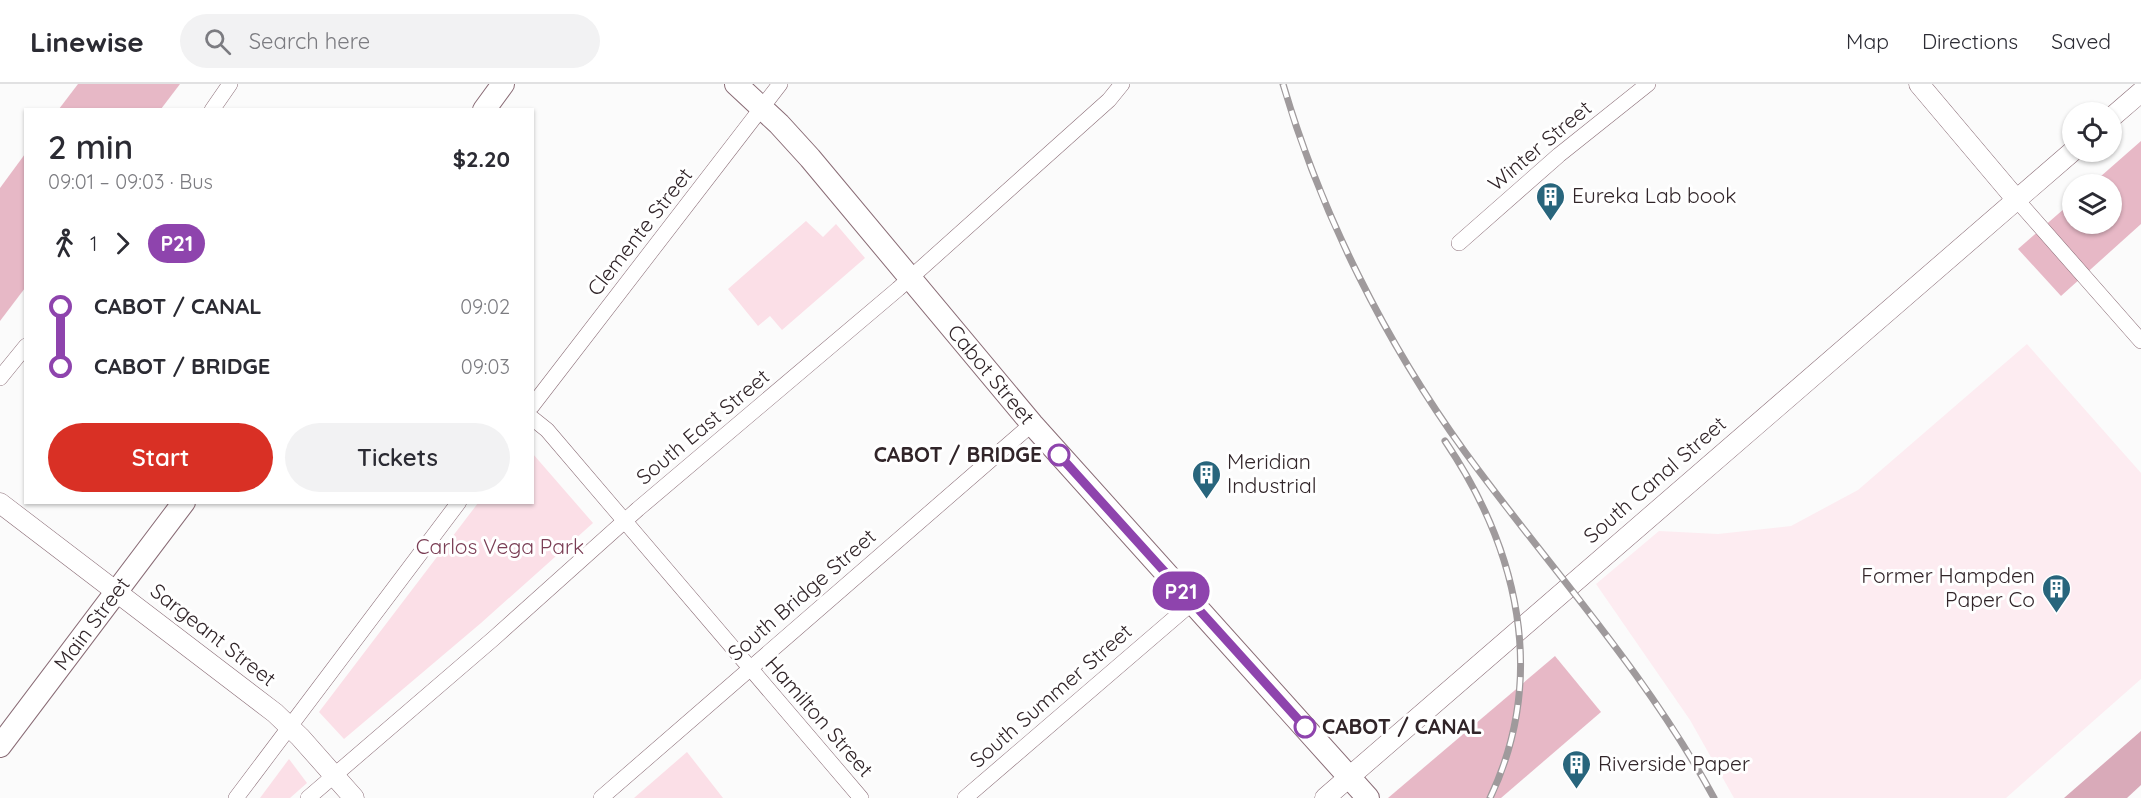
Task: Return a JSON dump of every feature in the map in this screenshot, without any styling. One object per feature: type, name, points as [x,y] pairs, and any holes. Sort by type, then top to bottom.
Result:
[{"type":"main road","points":[[485,108],[503,84]]},
{"type":"main road","name":"Cabot Street","points":[[736,84],[762,108],[838,190],[1032,424],[1360,789]]},
{"type":"main road","name":"Main Street","points":[[0,746],[182,504]]},
{"type":"street","points":[[213,108],[230,84]]},
{"type":"street","name":"Clemente Street","points":[[534,403],[780,84]]},
{"type":"street","name":"South East Street","points":[[308,798],[909,277],[1109,100],[1122,84]]},
{"type":"street","name":"Winter Street","points":[[1459,243],[1559,155],[1648,84]]},
{"type":"street","points":[[1919,84],[2141,341]]},
{"type":"street","points":[[2122,108],[2141,92]]},
{"type":"street","name":"South Canal Street","points":[[1325,798],[1360,789],[2023,206],[2062,162]]},
{"type":"street","points":[[0,378],[24,348]]},
{"type":"street","name":"Hamilton Street","points":[[534,420],[547,430],[861,798]]},
{"type":"street","name":"South Bridge Street","points":[[600,798],[1032,424]]},
{"type":"street","name":"Sargeant Street","points":[[0,503],[117,591],[289,726],[354,798]]},
{"type":"street","points":[[236,798],[457,504]]},
{"type":"street","name":"South Summer Street","points":[[965,798],[1192,603]]},
{"type":"shaded area","points":[[78,84],[180,84],[162,108],[60,108]]},
{"type":"shaded area","points":[[2141,141],[2141,224],[2061,296],[2018,249],[2062,211],[2062,234],[2122,234],[2122,174],[2103,174],[2117,162],[2122,162],[2122,158]]},
{"type":"shaded area","points":[[24,155],[24,289],[0,321],[0,188]]},
{"type":"shaded area","points":[[2027,344],[2141,473],[2141,679],[2006,798],[1734,798],[1690,720],[1596,584],[1659,531],[1718,534],[1791,526],[1858,490]]},
{"type":"shaded area","points":[[1555,656],[1601,712],[1501,798],[1388,798]]},
{"type":"shaded area","points":[[2141,731],[2141,785],[2127,798],[2064,798]]},
{"type":"green space","points":[[806,221],[823,237],[836,224],[865,258],[782,330],[770,316],[758,326],[728,289]]},
{"type":"green space","name":"Carlos Vega Park","points":[[534,455],[593,523],[481,623],[344,739],[319,712],[477,504],[534,504]]},
{"type":"green space","points":[[687,752],[723,798],[634,798]]},
{"type":"green space","points":[[289,759],[307,783],[290,798],[260,798]]},
{"type":"railway","points":[[1283,84],[1298,133],[1336,229],[1383,322],[1409,367],[1465,452],[1627,663],[1658,707],[1714,798]]},
{"type":"railway","points":[[1445,441],[1470,482],[1491,525],[1507,569],[1517,614],[1520,660],[1518,706],[1508,752],[1490,798]]},
{"type":"bus line","name":"P21","points":[[1059,455],[1305,727]]},
{"type":"place","name":"Eureka Lab book","points":[[1551,222]]},
{"type":"place","name":"CABOT / BRIDGE","points":[[1059,455]]},
{"type":"place","name":"Meridian Industrial","points":[[1206,500]]},
{"type":"place","name":"Former Hampden Paper Co","points":[[2056,614]]},
{"type":"place","name":"CABOT / CANAL","points":[[1305,727]]},
{"type":"place","name":"Riverside Paper","points":[[1577,790]]}]
